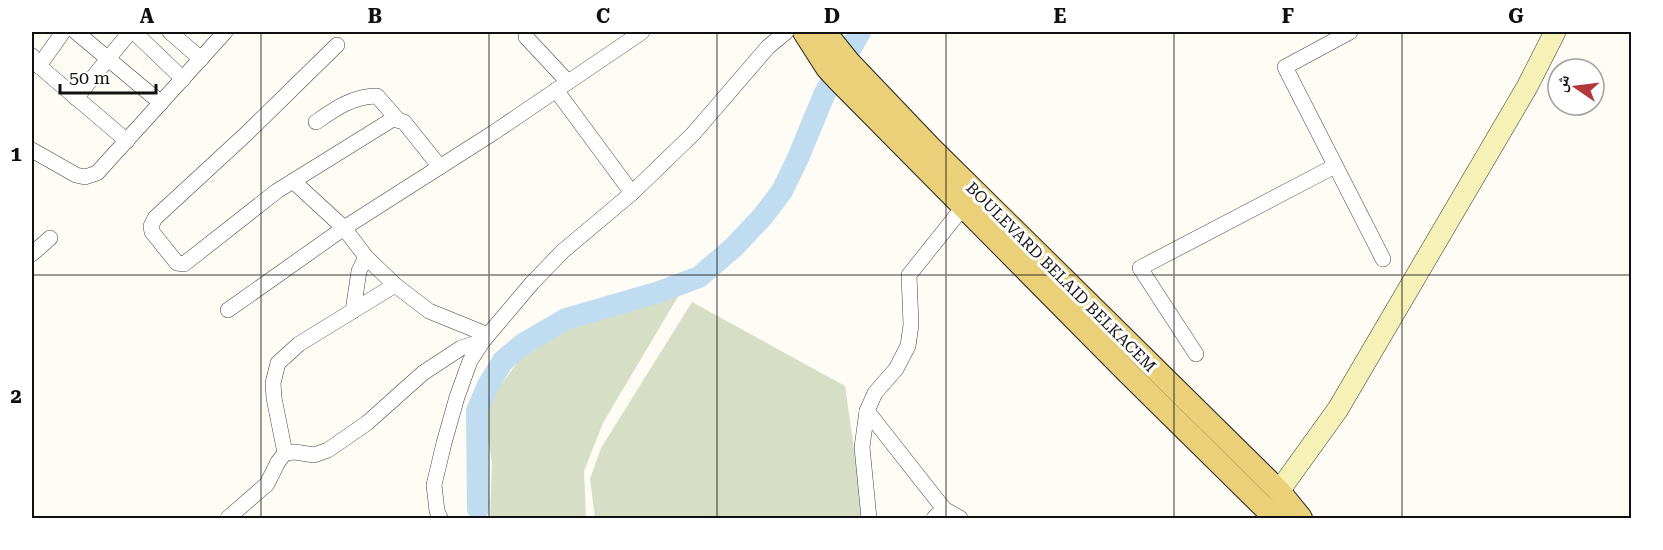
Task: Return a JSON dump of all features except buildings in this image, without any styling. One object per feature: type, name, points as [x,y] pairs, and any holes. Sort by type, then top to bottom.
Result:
[{"type":"main road","name":"BOULEVARD BELAID BELKACEM","points":[[804,32],[838,70],[969,199],[1278,491],[1301,519]]},
{"type":"main road","name":"BOULEVARD BELAID BELKACEM","points":[[829,37],[838,70]]},
{"type":"main road","name":"BOULEVARD BELAID BELKACEM","points":[[969,199],[1275,519]]},
{"type":"street","points":[[63,32],[35,61],[127,141]]},
{"type":"street","points":[[76,32],[161,103]]},
{"type":"street","points":[[76,98],[132,32],[183,79]]},
{"type":"street","points":[[170,32],[201,59]]},
{"type":"street","points":[[32,150],[76,175],[85,177],[97,173],[225,32]]},
{"type":"street","points":[[228,310],[344,228],[642,32]]},
{"type":"street","points":[[440,519],[434,485],[444,443],[470,362],[485,338],[563,251],[632,194],[693,134],[768,47],[786,32]]},
{"type":"street","points":[[1350,32],[1285,67],[1383,259]]},
{"type":"street","points":[[1278,491],[1338,409],[1527,87],[1555,32]]},
{"type":"street","points":[[526,37],[562,86],[632,194]]},
{"type":"street","points":[[338,45],[155,219],[151,226],[152,232],[177,263],[184,264],[292,181],[386,122],[398,120],[404,122],[440,167]]},
{"type":"street","points":[[316,122],[340,106],[366,96],[377,96],[398,120]]},
{"type":"street","points":[[1196,354],[1140,268],[1335,166]]},
{"type":"street","points":[[292,181],[344,228],[366,256],[395,285],[429,311],[485,338]]},
{"type":"street","points":[[869,519],[862,447],[867,411],[875,393],[896,369],[908,346],[911,326],[909,275],[969,199]]},
{"type":"street","points":[[32,254],[50,238]]},
{"type":"street","points":[[353,311],[359,271],[366,256]]},
{"type":"street","points":[[285,453],[273,390],[278,363],[299,345],[395,285]]},
{"type":"street","points":[[228,519],[267,484],[285,453],[314,455],[328,450],[367,423],[423,373],[461,348],[485,338]]},
{"type":"street","points":[[867,411],[939,514],[960,519]]},
{"type":"green space","points":[[683,288],[603,423],[584,471],[586,518],[490,518],[492,462],[484,419],[489,400],[521,358],[568,325]]},
{"type":"green space","points":[[692,302],[845,386],[864,518],[595,518],[590,479],[601,448]]},
{"type":"waterway","points":[[478,509],[477,411],[488,385],[503,361],[523,344],[566,319],[659,292],[699,277],[734,247],[763,216],[782,191],[824,95],[860,32]]}]
